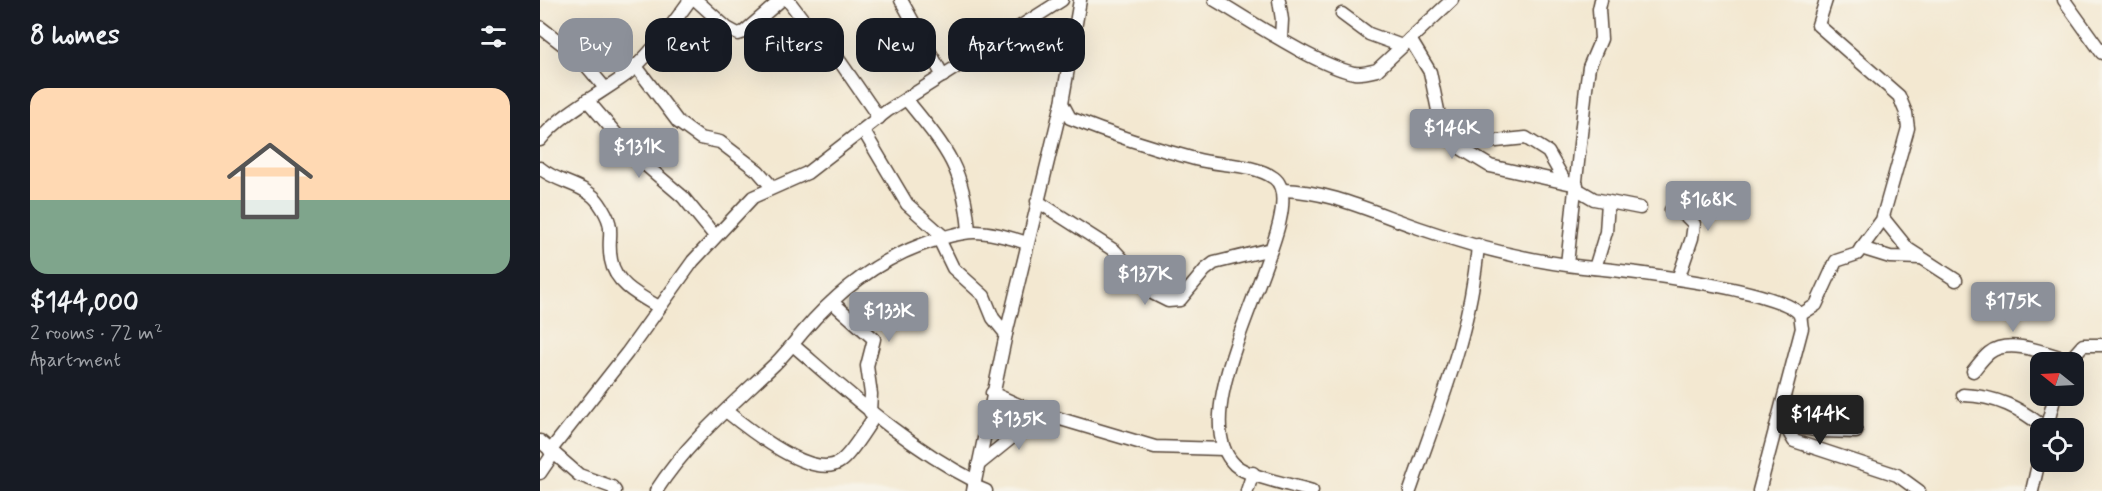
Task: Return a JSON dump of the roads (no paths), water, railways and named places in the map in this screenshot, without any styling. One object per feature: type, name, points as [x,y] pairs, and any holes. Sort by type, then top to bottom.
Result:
[{"type":"street","points":[[540,140],[587,100],[627,74],[674,22],[690,0]]},
{"type":"street","points":[[696,0],[727,28],[738,34],[744,32],[781,0]]},
{"type":"street","points":[[788,0],[810,28],[832,50],[879,118]]},
{"type":"street","points":[[901,0],[943,76]]},
{"type":"street","points":[[540,473],[551,452],[627,353],[659,306],[715,236],[753,197],[807,173],[879,118],[1046,4],[1062,0]]},
{"type":"street","points":[[793,345],[872,414],[977,487],[978,465],[992,393],[1036,201],[1062,103],[1080,0]]},
{"type":"street","points":[[1215,0],[1322,61],[1353,73],[1364,74],[1377,70],[1452,0]]},
{"type":"street","points":[[1279,0],[1282,20],[1281,38]]},
{"type":"street","points":[[1567,264],[1589,67],[1602,32],[1599,9],[1601,0]]},
{"type":"street","points":[[1800,315],[1816,305],[1836,261],[1857,254],[1883,218],[1908,128],[1906,113],[1899,96],[1820,28],[1818,21],[1826,0]]},
{"type":"street","points":[[2064,0],[2102,53]]},
{"type":"street","points":[[1341,14],[1369,34],[1406,43],[1430,72],[1441,125],[1454,137],[1462,149],[1490,166],[1563,180],[1594,200],[1640,208]]},
{"type":"street","points":[[540,27],[579,57],[605,88]]},
{"type":"street","points":[[635,65],[678,122],[700,138],[720,142],[758,171],[772,187]]},
{"type":"street","points":[[906,99],[951,157],[960,176],[969,231]]},
{"type":"street","points":[[587,100],[635,156],[683,197],[715,236]]},
{"type":"street","points":[[1062,103],[1070,118],[1197,160],[1259,171],[1275,179],[1283,190],[1284,204],[1271,249],[1224,385],[1218,429],[1224,449],[1237,467],[1312,491]]},
{"type":"street","points":[[863,130],[907,204],[941,238],[953,268],[984,296],[993,318],[1006,334]]},
{"type":"street","points":[[1454,137],[1486,142],[1526,138],[1548,152],[1563,180]]},
{"type":"street","points":[[540,168],[550,177],[593,195],[612,226],[610,261],[621,280],[659,306]]},
{"type":"street","points":[[1283,190],[1301,190],[1348,203],[1508,254],[1678,279],[1761,296],[1791,307],[1800,315],[1802,328],[1783,420],[1759,491]]},
{"type":"street","points":[[1036,201],[1115,251],[1154,294],[1167,301],[1180,300],[1205,270],[1214,263],[1271,249]]},
{"type":"street","points":[[1595,268],[1606,232],[1608,202]]},
{"type":"street","points":[[1671,210],[1685,215],[1694,224],[1692,238],[1678,279]]},
{"type":"street","points":[[1883,218],[1908,249],[1956,280]]},
{"type":"street","points":[[656,491],[687,450],[793,345],[832,302],[873,266],[941,238],[969,231],[986,232],[1027,243]]},
{"type":"street","points":[[1410,491],[1459,351],[1469,308],[1478,245]]},
{"type":"street","points":[[1861,248],[1890,257],[1921,258]]},
{"type":"street","points":[[726,411],[749,430],[804,462],[817,466],[831,466],[841,461],[872,414],[867,366],[874,339],[832,302]]},
{"type":"street","points":[[2077,352],[2083,345],[2102,345]]},
{"type":"street","points":[[1973,371],[1991,352],[2004,348],[2018,348],[2032,352]]},
{"type":"street","points":[[992,393],[1013,405],[1155,447],[1224,449]]},
{"type":"street","points":[[1963,395],[1997,399],[2032,418]]},
{"type":"street","points":[[978,465],[1041,414]]},
{"type":"street","points":[[1783,420],[1822,431],[1856,432]]},
{"type":"street","points":[[1783,420],[1791,436],[1801,444],[1898,475],[1919,491]]},
{"type":"street","points":[[540,441],[579,475],[612,487],[615,491]]},
{"type":"street","points":[[2032,491],[2036,472]]},
{"type":"street","points":[[1247,491],[1253,473]]}]
